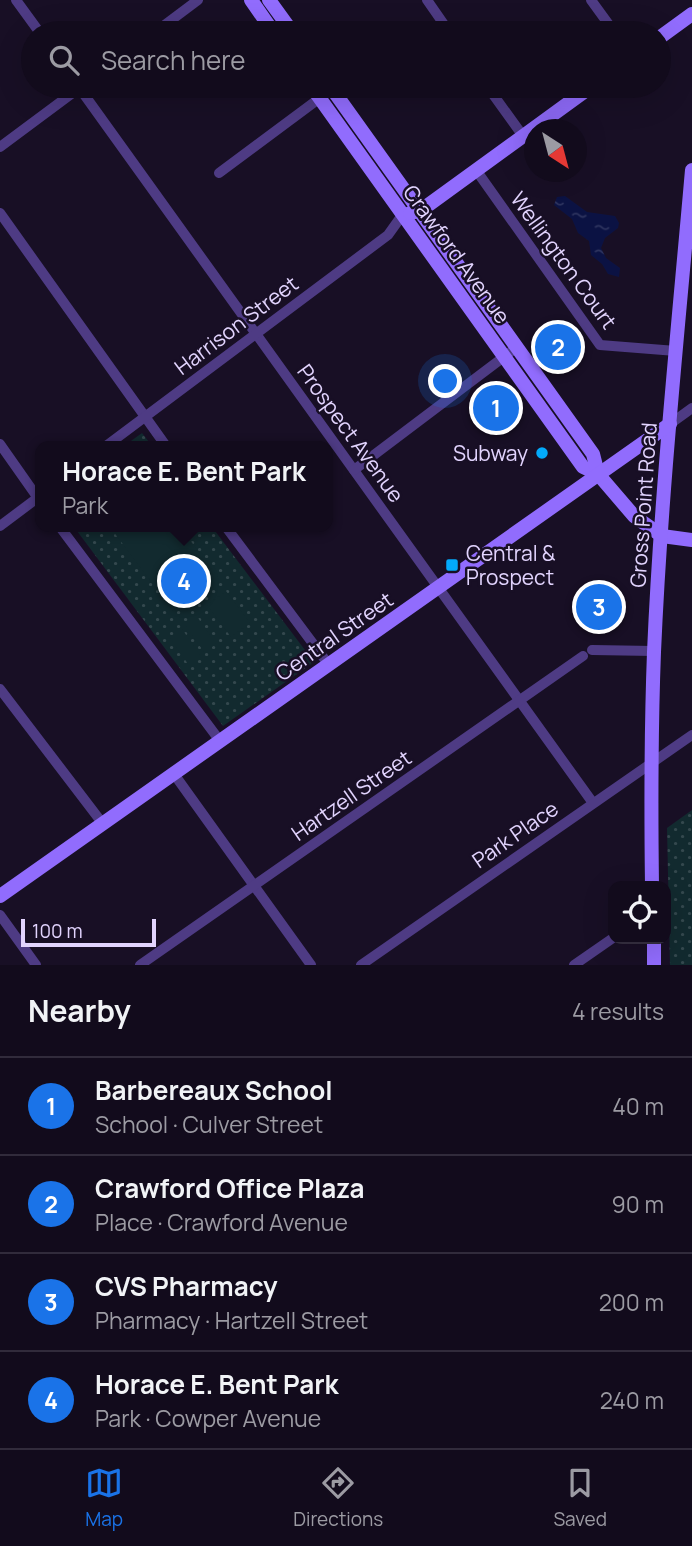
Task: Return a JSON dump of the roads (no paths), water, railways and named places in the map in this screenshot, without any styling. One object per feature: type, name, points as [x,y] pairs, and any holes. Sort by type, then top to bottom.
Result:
[{"type":"main road","points":[[251,0],[266,21]]},
{"type":"main road","points":[[269,0],[284,21]]},
{"type":"main road","points":[[671,29],[692,14]]},
{"type":"main road","name":"Crawford Avenue","points":[[320,98],[583,467],[598,474],[634,516],[662,536],[692,540]]},
{"type":"main road","name":"Crawford Avenue","points":[[339,98],[593,454],[598,474]]},
{"type":"main road","points":[[403,214],[419,211],[575,98]]},
{"type":"main road","name":"Gross Point Road","points":[[652,881],[654,651],[692,170]]},
{"type":"main road","points":[[412,228],[419,211]]},
{"type":"main road","name":"Central Street","points":[[0,896],[670,424]]},
{"type":"main road","points":[[653,944],[654,965]]},
{"type":"street","points":[[16,0],[31,21]]},
{"type":"street","points":[[170,21],[198,0]]},
{"type":"street","points":[[427,0],[442,21]]},
{"type":"street","points":[[591,0],[606,21]]},
{"type":"street","points":[[0,147],[65,98]]},
{"type":"street","name":"Prospect Avenue","points":[[88,98],[593,803]]},
{"type":"street","points":[[219,173],[309,98]]},
{"type":"street","points":[[496,98],[523,136]]},
{"type":"street","name":"Wellington Court","points":[[476,170],[600,345],[676,351]]},
{"type":"street","points":[[0,213],[162,441]]},
{"type":"street","name":"Harrison Street","points":[[113,441],[388,235],[403,214]]},
{"type":"street","name":"Harrison Street","points":[[388,235],[412,228]]},
{"type":"street","points":[[354,470],[517,347]]},
{"type":"street","name":"Central Street","points":[[670,424],[692,408]]},
{"type":"street","points":[[0,444],[35,491]]},
{"type":"street","points":[[0,526],[35,502]]},
{"type":"street","points":[[64,532],[220,741]]},
{"type":"street","points":[[230,532],[330,665]]},
{"type":"street","name":"Hartzell Street","points":[[141,965],[587,653],[654,651]]},
{"type":"street","points":[[0,689],[103,824]]},
{"type":"street","name":"Park Place","points":[[361,965],[692,735]]},
{"type":"street","points":[[174,774],[311,965]]},
{"type":"street","points":[[0,915],[36,965]]},
{"type":"street","points":[[574,965],[608,941]]},
{"type":"water","points":[[565,196],[587,212],[615,216],[619,223],[618,228],[605,238],[601,248],[606,258],[620,268],[619,277],[608,274],[602,264],[591,255],[589,241],[578,233],[572,219],[554,205],[557,197]]},
{"type":"place","name":"Crawford Office Plaza","points":[[558,347]]},
{"type":"place","name":"Barbereaux School","points":[[496,408]]},
{"type":"place","name":"Subway","points":[[542,453]]},
{"type":"place","name":"Central & Prospect","points":[[452,565]]},
{"type":"place","name":"Horace E. Bent Park","points":[[184,581]]},
{"type":"place","name":"CVS Pharmacy","points":[[599,607]]}]
